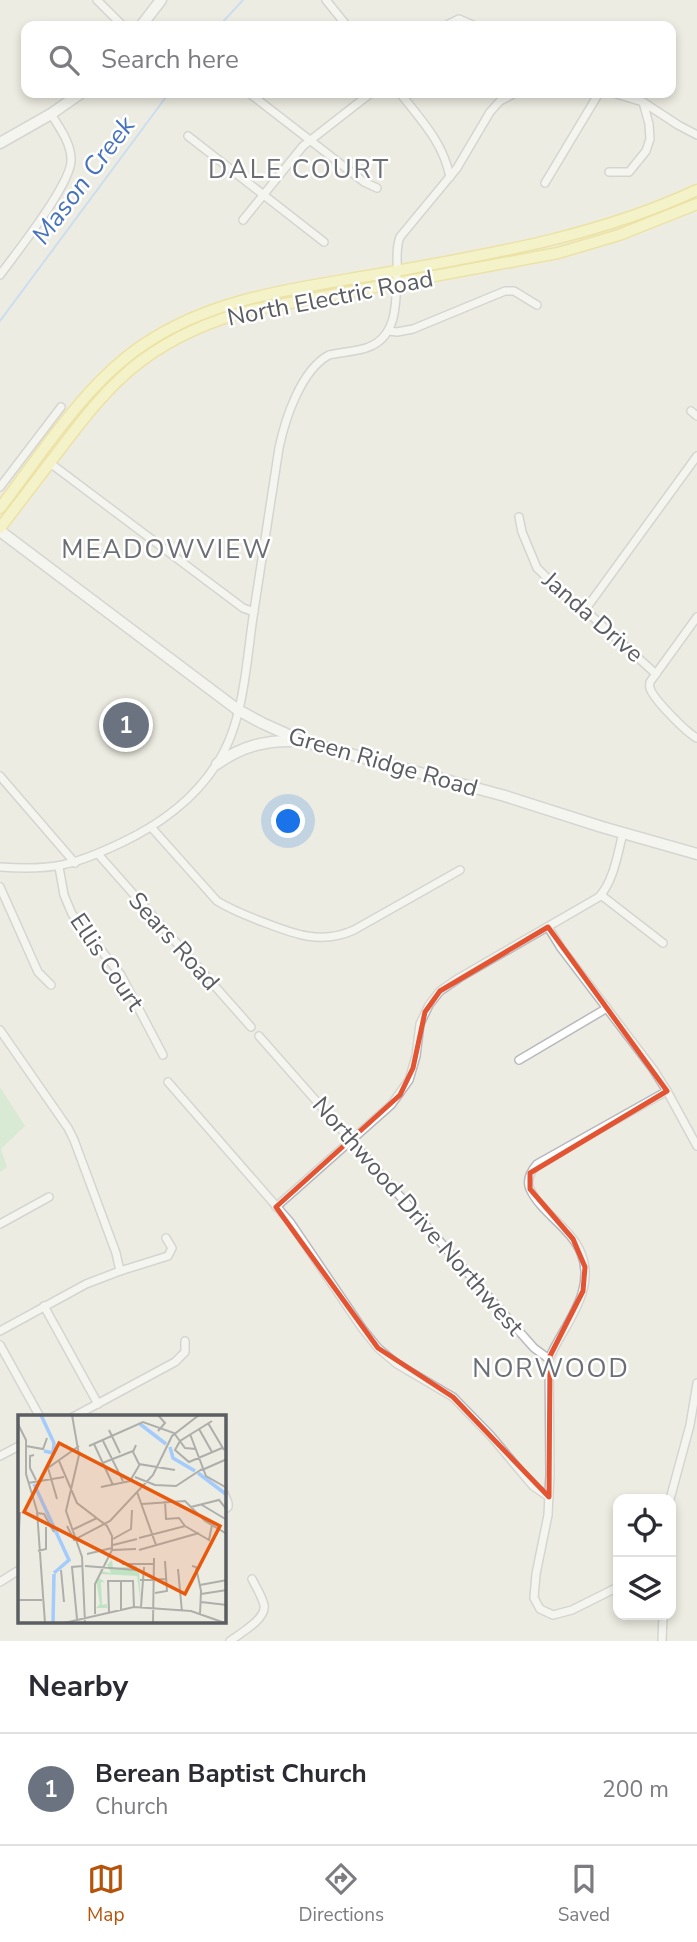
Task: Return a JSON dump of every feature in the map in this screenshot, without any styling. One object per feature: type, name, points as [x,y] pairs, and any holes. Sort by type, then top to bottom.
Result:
[{"type":"main road","name":"North Electric Road","points":[[0,508],[80,403],[110,371],[142,345],[178,323],[242,300],[587,232],[697,190]]},
{"type":"main road","name":"North Electric Road","points":[[0,529],[108,390],[141,361],[177,338],[216,321],[252,310],[558,253],[619,235],[697,204]]},
{"type":"street","points":[[97,0],[118,21]]},
{"type":"street","points":[[145,21],[161,0]]},
{"type":"street","points":[[326,0],[344,21]]},
{"type":"street","points":[[0,143],[73,98]]},
{"type":"street","points":[[255,98],[364,182],[377,187]]},
{"type":"street","points":[[243,220],[303,146],[365,98]]},
{"type":"street","points":[[404,98],[444,154],[450,177]]},
{"type":"street","points":[[0,867],[59,867],[98,854],[151,827],[173,811],[199,787],[217,764],[232,733],[243,690],[279,448],[287,419],[311,370],[323,358],[374,345],[389,331],[397,284],[397,245],[403,230],[450,177],[490,112],[505,98]]},
{"type":"street","points":[[545,183],[596,98]]},
{"type":"street","points":[[630,98],[643,102],[697,135]]},
{"type":"street","points":[[609,172],[629,172],[646,151],[650,134],[643,102]]},
{"type":"street","points":[[0,275],[59,192],[70,172],[69,146],[51,114]]},
{"type":"street","points":[[188,136],[324,242]]},
{"type":"street","points":[[389,331],[413,329],[505,291],[514,291],[537,305]]},
{"type":"street","points":[[0,487],[61,407]]},
{"type":"street","points":[[31,446],[41,454]]},
{"type":"street","points":[[585,610],[697,456]]},
{"type":"street","points":[[50,463],[243,608],[254,612]]},
{"type":"street","name":"Janda Drive","points":[[519,517],[522,532],[537,568],[573,604],[585,610],[656,674],[650,682],[650,688],[681,726],[697,738]]},
{"type":"street","name":"Green Ridge Road","points":[[0,529],[237,710],[280,732],[302,741],[505,796],[623,834],[697,854]]},
{"type":"street","points":[[656,674],[697,617]]},
{"type":"street","points":[[217,764],[255,744],[284,740],[302,741]]},
{"type":"street","points":[[0,776],[75,863]]},
{"type":"street","points":[[151,827],[217,901],[230,909],[293,934],[308,937],[342,936],[460,870]]},
{"type":"street","points":[[276,1206],[391,1105],[410,1080],[420,1024],[429,1005],[440,991],[592,903],[601,895],[612,877],[623,834]]},
{"type":"street","name":"Sears Road","points":[[98,854],[251,1027]]},
{"type":"street","name":"Ellis Court","points":[[59,867],[72,914],[121,975],[163,1055]]},
{"type":"street","points":[[0,887],[38,971],[51,985]]},
{"type":"street","points":[[601,895],[663,943]]},
{"type":"street","points":[[548,927],[667,1091],[697,1146]]},
{"type":"street","points":[[519,1059],[607,1009]]},
{"type":"street","points":[[0,1030],[61,1116],[74,1140],[116,1252],[120,1271]]},
{"type":"street","name":"Northwood Drive Northwest","points":[[259,1036],[525,1338],[549,1359]]},
{"type":"street","points":[[167,1082],[304,1241],[378,1348],[397,1364],[453,1397],[491,1436],[533,1486],[549,1497]]},
{"type":"street","points":[[613,1589],[562,1613],[548,1614],[536,1604],[533,1592],[546,1529],[549,1497],[549,1359],[580,1299],[586,1275],[579,1248],[530,1189],[530,1173],[537,1164],[667,1091]]},
{"type":"street","points":[[0,1224],[49,1197]]},
{"type":"street","points":[[0,1331],[86,1284],[167,1256],[172,1248],[166,1238]]},
{"type":"street","points":[[44,1306],[98,1404]]},
{"type":"street","points":[[77,1415],[175,1362],[185,1352],[185,1341]]},
{"type":"street","points":[[0,1345],[39,1415]]},
{"type":"street","points":[[671,1494],[690,1425],[697,1383]]},
{"type":"street","points":[[0,1456],[18,1447]]},
{"type":"street","points":[[0,1582],[18,1571]]},
{"type":"street","points":[[230,1641],[261,1618],[264,1611],[264,1604],[252,1579]]},
{"type":"street","points":[[662,1641],[663,1620]]},
{"type":"highlighted area","points":[[548,927],[667,1091],[530,1173],[530,1189],[573,1239],[585,1267],[583,1291],[550,1356],[549,1497],[453,1397],[378,1348],[276,1207],[400,1095],[413,1068],[425,1012],[440,991]]},
{"type":"green space","points":[[0,1087],[25,1126],[1,1149],[7,1167],[0,1172]]},
{"type":"waterway","name":"Mason Creek","points":[[224,21],[243,0]]},
{"type":"waterway","name":"Mason Creek","points":[[0,321],[165,98]]},
{"type":"place","name":"Berean Baptist Church","points":[[126,725]]},
{"type":"district","name":"DALE COURT","points":[[299,169]]},
{"type":"district","name":"MEADOWVIEW","points":[[167,549]]},
{"type":"district","name":"NORWOOD","points":[[551,1368]]}]
